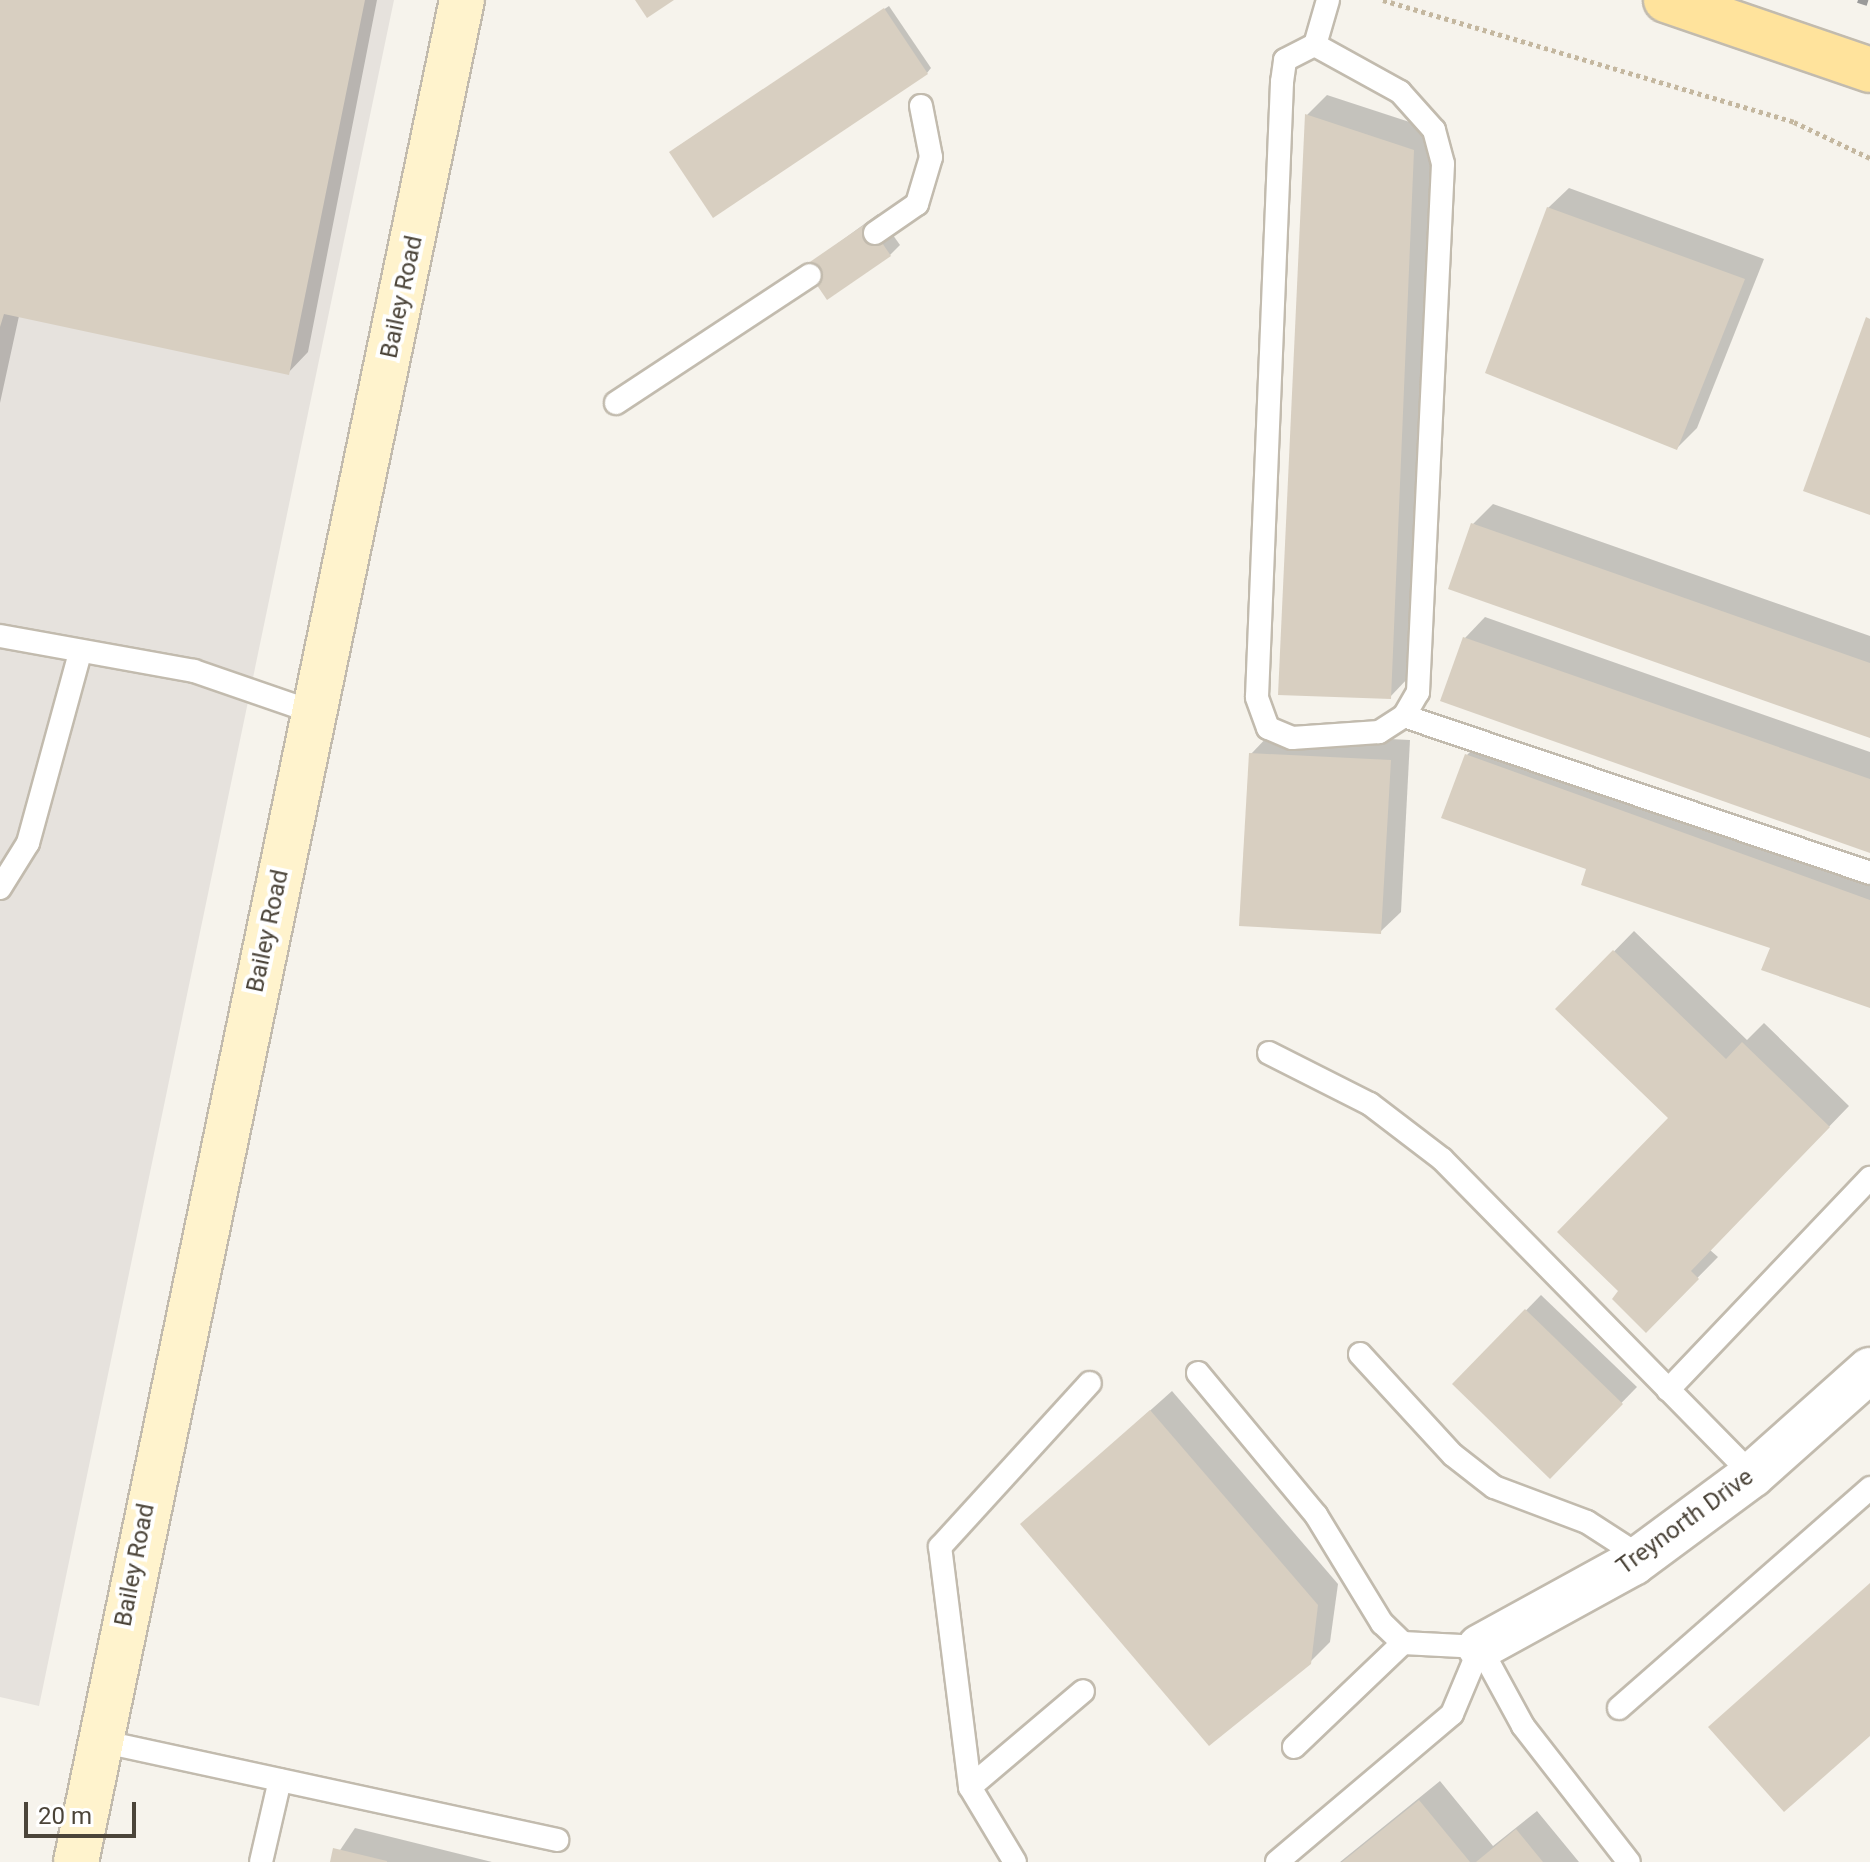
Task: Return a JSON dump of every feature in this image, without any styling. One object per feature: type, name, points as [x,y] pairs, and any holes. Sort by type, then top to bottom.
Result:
[{"type":"main road","points":[[1666,0],[1870,70]]},
{"type":"street","name":"Bailey Road","points":[[76,1862],[462,0]]},
{"type":"street","name":"Treynorth Drive","points":[[1480,1647],[1641,1557],[1752,1475],[1870,1370]]},
{"type":"lane","points":[[1315,45],[1400,92],[1434,130],[1443,164],[1418,692],[1404,716],[1379,732],[1292,738],[1268,728],[1257,697],[1282,82],[1285,60],[1315,45],[1328,0]]},
{"type":"lane","points":[[875,233],[917,204],[931,157],[921,106]]},
{"type":"lane","points":[[616,403],[810,275]]},
{"type":"lane","points":[[0,636],[80,653],[194,671],[316,713]]},
{"type":"lane","points":[[0,888],[28,843],[80,653]]},
{"type":"lane","points":[[1404,716],[1870,873]]},
{"type":"lane","points":[[1269,1053],[1370,1104],[1442,1159],[1752,1475]]},
{"type":"lane","points":[[1668,1390],[1870,1178]]},
{"type":"lane","points":[[1360,1354],[1453,1455],[1494,1487],[1587,1522],[1641,1557]]},
{"type":"lane","points":[[1198,1373],[1316,1515],[1382,1623],[1403,1643],[1480,1647]]},
{"type":"lane","points":[[1015,1862],[970,1787],[940,1547],[1090,1383]]},
{"type":"lane","points":[[1619,1708],[1870,1488]]},
{"type":"lane","points":[[1294,1747],[1403,1643]]},
{"type":"lane","points":[[1277,1862],[1452,1714],[1480,1647]]},
{"type":"lane","points":[[1480,1647],[1523,1726],[1629,1862]]},
{"type":"lane","points":[[970,1787],[1083,1691]]},
{"type":"lane","points":[[100,1741],[557,1840]]},
{"type":"lane","points":[[261,1862],[280,1780]]},
{"type":"path","points":[[1383,0],[1794,122],[1870,158]]},
{"type":"shaded area","points":[[0,0],[394,0],[39,1706],[0,1697]]},
{"type":"building","points":[[0,0],[365,0],[289,375],[4,314],[0,327]]},
{"type":"building","points":[[635,0],[674,0],[647,18]]},
{"type":"building","points":[[884,8],[928,74],[713,218],[669,152]]},
{"type":"building","points":[[1305,114],[1414,150],[1391,699],[1278,695]]},
{"type":"building","points":[[1547,207],[1745,279],[1677,450],[1485,373]]},
{"type":"building","points":[[868,222],[891,256],[827,300],[804,266]]},
{"type":"building","points":[[1866,317],[1870,319],[1870,515],[1803,491]]},
{"type":"building","points":[[1471,523],[1870,663],[1870,738],[1448,589]]},
{"type":"building","points":[[1463,637],[1870,779],[1870,853],[1440,701]]},
{"type":"building","points":[[1249,753],[1391,760],[1381,934],[1239,926]]},
{"type":"building","points":[[1465,754],[1870,900],[1870,1008],[1761,970],[1770,948],[1581,885],[1586,869],[1441,818]]},
{"type":"building","points":[[1613,950],[1726,1059],[1742,1042],[1830,1127],[1691,1271],[1699,1279],[1646,1333],[1612,1299],[1618,1291],[1557,1232],[1668,1118],[1555,1009]]},
{"type":"building","points":[[1525,1309],[1623,1404],[1550,1479],[1452,1384]]},
{"type":"building","points":[[1150,1410],[1318,1605],[1311,1664],[1209,1746],[1020,1524]]},
{"type":"building","points":[[1870,1583],[1870,1736],[1784,1812],[1708,1727]]},
{"type":"building","points":[[1419,1800],[1470,1862],[1342,1862]]},
{"type":"building","points":[[1516,1829],[1543,1862],[1476,1862]]},
{"type":"building","points":[[333,1848],[387,1861],[387,1862],[330,1862]]},
{"type":"railway","points":[[1858,0],[1870,4]]}]
